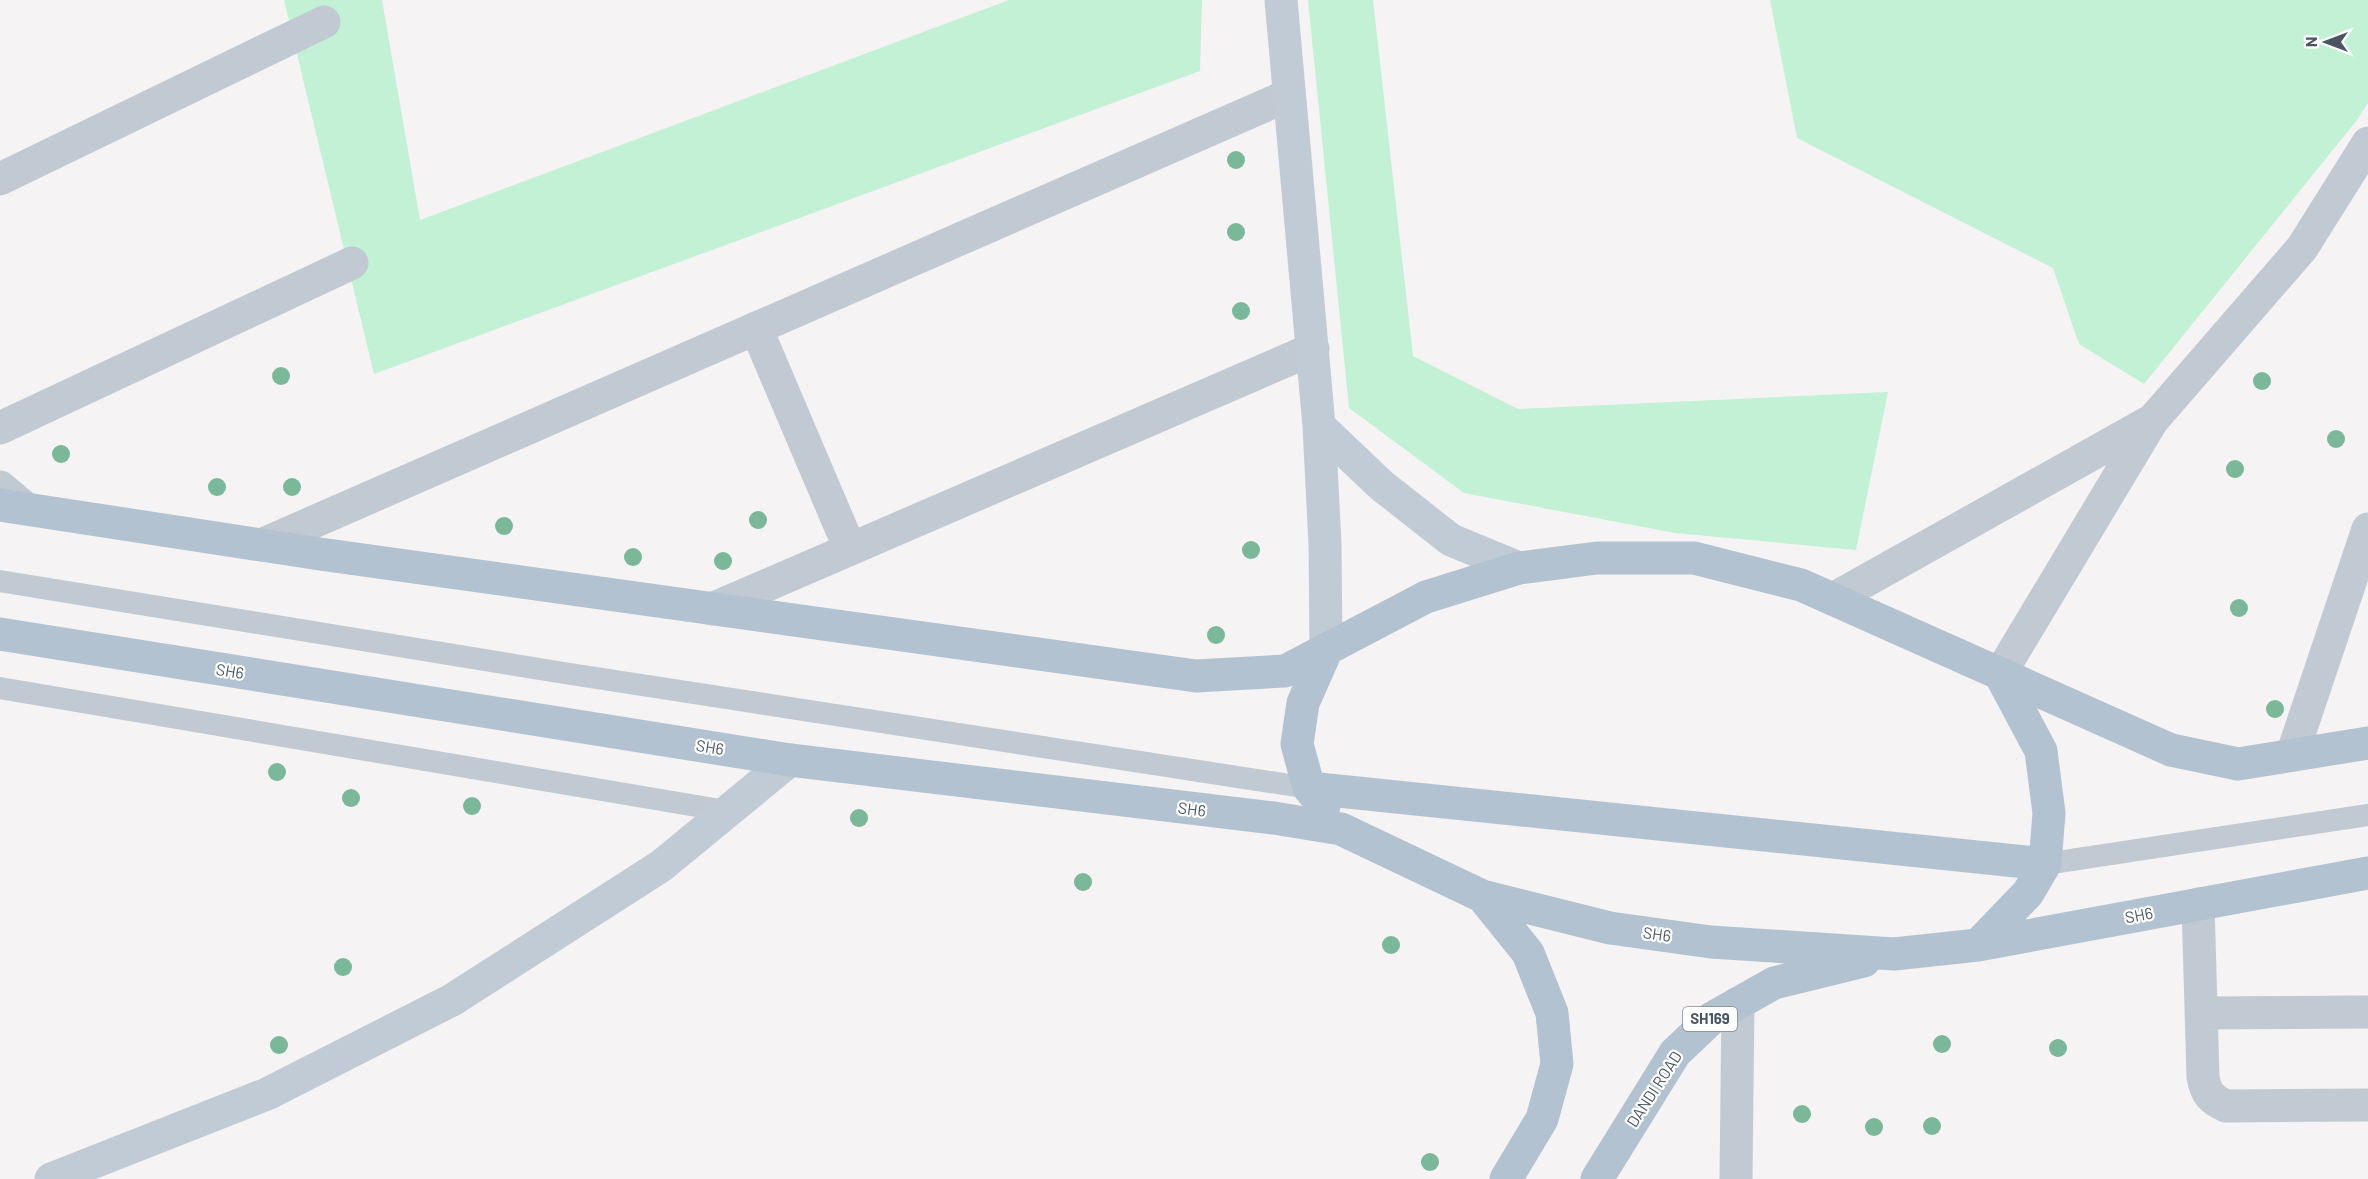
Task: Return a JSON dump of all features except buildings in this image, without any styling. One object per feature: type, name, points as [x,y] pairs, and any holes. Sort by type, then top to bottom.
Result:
[{"type":"main road","points":[[12,507],[261,545],[1196,676],[1285,671],[1426,597],[1519,568],[1597,558],[1694,558],[1801,585],[2171,750],[2238,764],[2368,743]]},
{"type":"main road","name":"SH6","points":[[0,634],[790,760],[1274,818],[1341,829],[1482,896],[1621,930],[1711,942],[1894,954],[1978,945],[2368,873]]},
{"type":"main road","points":[[1326,651],[1303,703],[1298,744],[1309,788],[1341,829]]},
{"type":"main road","points":[[1978,945],[2028,893],[2045,864],[2049,813],[2041,751],[2000,674]]},
{"type":"main road","points":[[1309,788],[2045,864]]},
{"type":"main road","points":[[1482,896],[1528,953],[1552,1013],[1557,1065],[1542,1119],[1506,1179]]},
{"type":"main road","name":"DANDI ROAD","points":[[1597,1179],[1675,1053],[1712,1018],[1774,983],[1894,954]]},
{"type":"street","points":[[1281,0],[1319,426],[1325,544],[1326,651]]},
{"type":"street","points":[[0,179],[324,22]]},
{"type":"street","points":[[261,545],[1289,95]]},
{"type":"street","points":[[2000,674],[2152,421],[2302,249],[2368,143]]},
{"type":"street","points":[[0,428],[352,263]]},
{"type":"street","points":[[756,328],[850,549]]},
{"type":"street","points":[[712,609],[1313,349]]},
{"type":"street","points":[[1833,599],[2152,421]]},
{"type":"street","points":[[1319,426],[1381,485],[1451,540],[1519,568]]},
{"type":"street","points":[[0,487],[12,507]]},
{"type":"street","points":[[2292,755],[2368,530]]},
{"type":"street","points":[[51,1179],[267,1094],[452,1000],[661,866],[790,760]]},
{"type":"street","points":[[2198,904],[2203,1077],[2205,1088],[2212,1099],[2226,1106],[2368,1105]]},
{"type":"street","points":[[1737,1179],[1738,1003]]},
{"type":"street","points":[[2201,1013],[2368,1012]]},
{"type":"lane","points":[[0,581],[564,673],[1309,788]]},
{"type":"lane","points":[[0,688],[726,811]]},
{"type":"lane","points":[[2045,864],[2368,814]]},
{"type":"green space","points":[[284,0],[382,0],[420,220],[1009,0],[1202,0],[1200,71],[374,374]]},
{"type":"green space","points":[[1308,0],[1373,0],[1413,356],[1518,409],[1888,392],[1856,550],[1675,533],[1464,493],[1349,408]]},
{"type":"green space","points":[[1770,0],[2368,0],[2368,103],[2357,120],[2144,384],[2079,344],[2053,268],[1797,138]]}]
